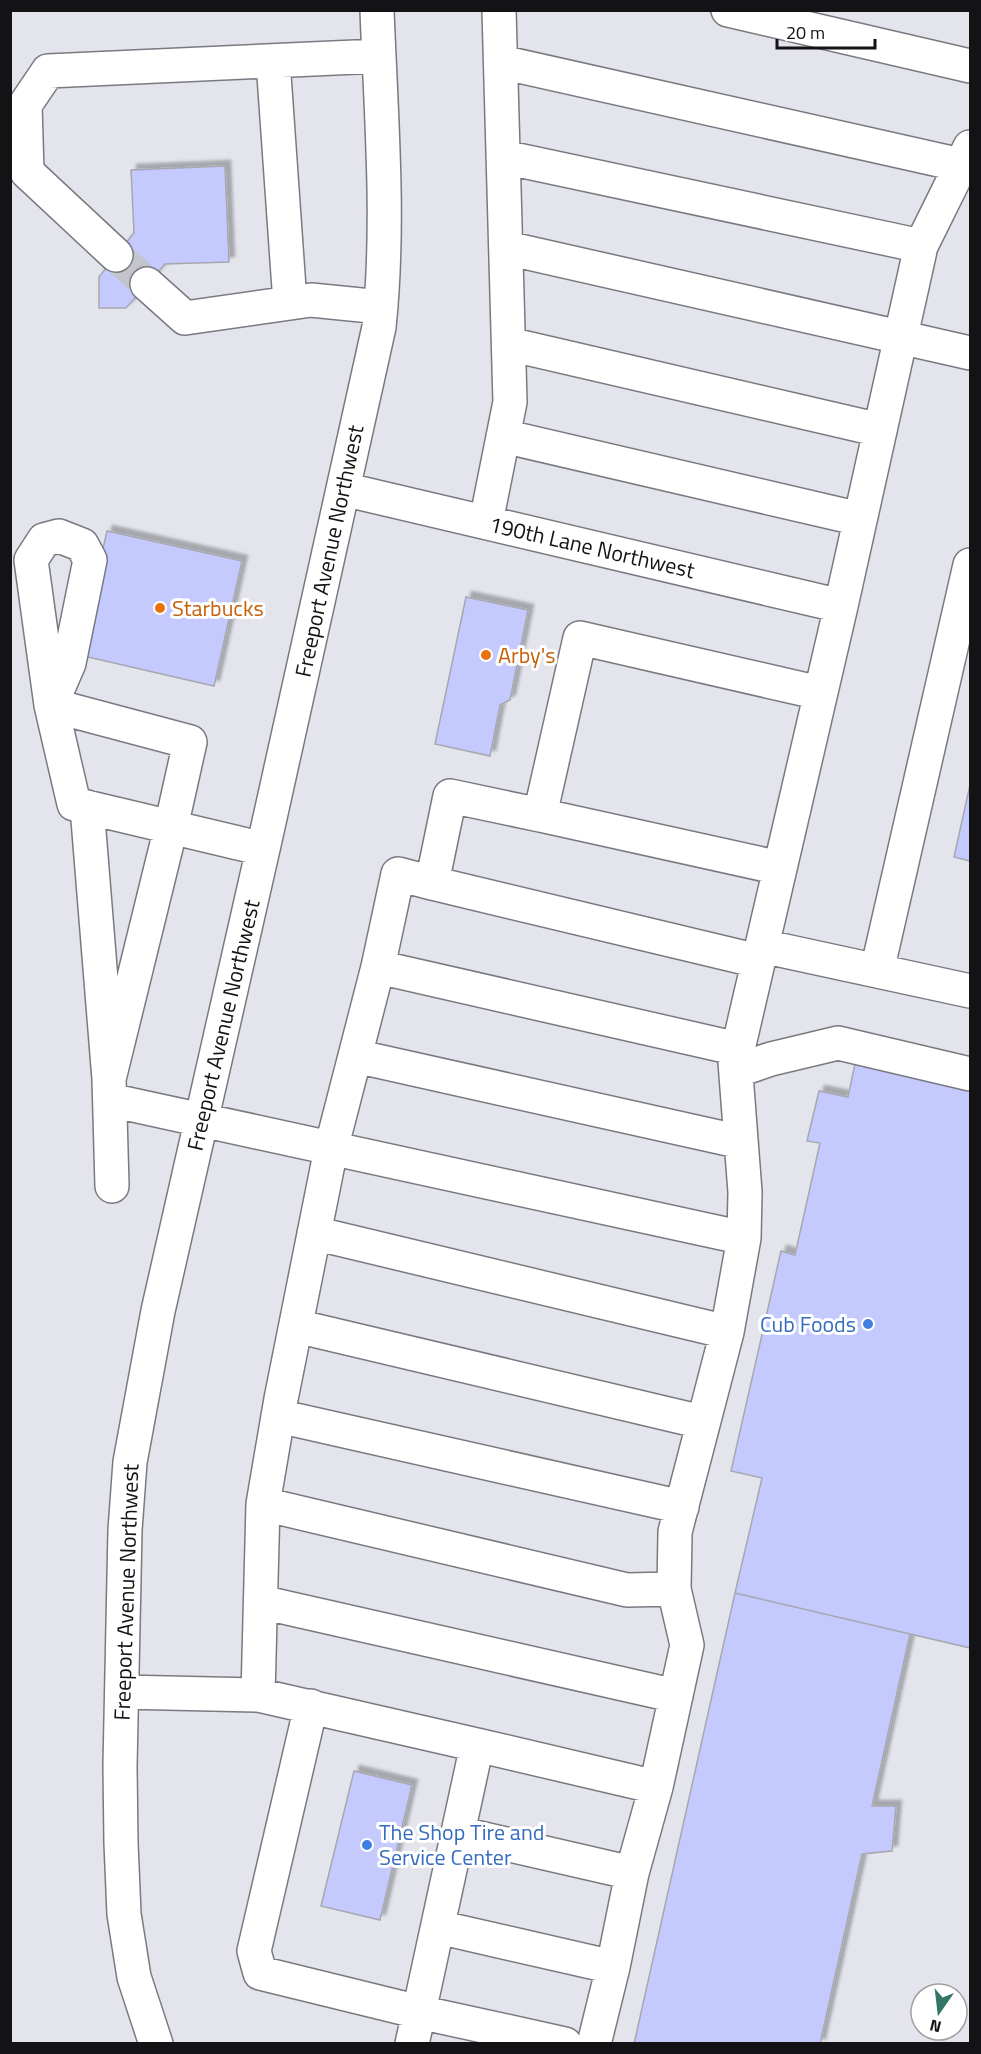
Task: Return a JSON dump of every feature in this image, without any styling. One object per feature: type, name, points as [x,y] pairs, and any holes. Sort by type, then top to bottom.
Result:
[{"type":"street","name":"Freeport Avenue Northwest","points":[[156,2043],[134,1977],[124,1914],[121,1843],[122,1692],[130,1462],[158,1311],[379,327],[384,280],[385,218],[377,10]]},
{"type":"street","points":[[486,522],[510,402],[499,10]]},
{"type":"street","points":[[728,10],[970,66]]},
{"type":"street","points":[[116,255],[27,172],[25,105],[48,71],[378,56]]},
{"type":"street","points":[[273,61],[290,303]]},
{"type":"street","points":[[501,62],[966,156],[921,246],[737,1060],[746,1192],[744,1238],[727,1332],[675,1532],[674,1589],[687,1645],[656,1787],[632,1873],[613,1967],[594,2043]]},
{"type":"street","points":[[504,157],[921,246]]},
{"type":"street","points":[[507,248],[970,353]]},
{"type":"street","points":[[147,284],[185,318],[311,300],[381,307]]},
{"type":"street","points":[[509,344],[880,430]]},
{"type":"street","points":[[503,436],[860,519]]},
{"type":"street","name":"190th Lane Northwest","points":[[343,489],[841,606]]},
{"type":"street","points":[[877,971],[970,565]]},
{"type":"street","points":[[540,815],[580,638],[820,693]]},
{"type":"street","points":[[110,1089],[171,827],[190,742],[51,705],[74,804],[171,827],[263,849]]},
{"type":"street","points":[[432,883],[450,796],[780,868]]},
{"type":"street","points":[[87,807],[110,1089],[112,1186]]},
{"type":"street","points":[[258,1695],[263,1504],[278,1416],[331,1149],[378,967],[398,874],[760,954],[877,971],[970,991]]},
{"type":"street","points":[[378,967],[737,1060],[771,1059],[838,1043],[970,1074]]},
{"type":"street","points":[[355,1056],[741,1142]]},
{"type":"street","points":[[110,1089],[202,1120],[744,1238]]},
{"type":"street","points":[[314,1233],[727,1332]]},
{"type":"street","points":[[296,1326],[702,1422]]},
{"type":"street","points":[[278,1416],[682,1507]]},
{"type":"street","points":[[263,1504],[627,1590],[674,1589]]},
{"type":"street","points":[[261,1602],[676,1696]]},
{"type":"street","points":[[122,1692],[258,1695],[656,1787]]},
{"type":"street","points":[[311,1706],[254,1951],[260,1973],[545,2042]]},
{"type":"street","points":[[412,2043],[477,1745]]},
{"type":"street","points":[[458,1833],[632,1873]]},
{"type":"street","points":[[438,1927],[613,1967]]},
{"type":"building","points":[[225,166],[229,262],[165,264],[126,308],[99,308],[99,277],[134,233],[131,170]]},
{"type":"building","name":"Starbucks","points":[[107,531],[242,561],[214,686],[79,655]]},
{"type":"building","name":"Arby's","points":[[466,597],[528,610],[510,700],[500,705],[490,756],[435,744]]},
{"type":"building","points":[[970,785],[970,861],[954,857]]},
{"type":"building","name":"Cub Foods","points":[[856,1059],[970,1085],[970,1648],[735,1593],[762,1478],[731,1471],[781,1251],[795,1255],[820,1143],[807,1141],[819,1091],[848,1097]]},
{"type":"building","points":[[735,1593],[910,1634],[872,1806],[896,1806],[892,1851],[862,1854],[820,2044],[634,2044]]},
{"type":"building","name":"The Shop Tire and Service Center","points":[[354,1771],[412,1785],[380,1920],[321,1906]]},
{"type":"tunnel","points":[[116,255],[147,284]]},
{"type":"place","name":"Starbucks","points":[[160,608]]},
{"type":"place","name":"Arby's","points":[[486,655]]},
{"type":"place","name":"Cub Foods","points":[[868,1324]]},
{"type":"place","name":"The Shop Tire and Service Center","points":[[367,1845]]}]
